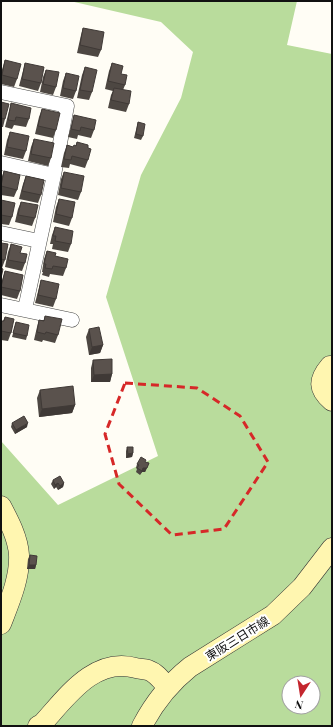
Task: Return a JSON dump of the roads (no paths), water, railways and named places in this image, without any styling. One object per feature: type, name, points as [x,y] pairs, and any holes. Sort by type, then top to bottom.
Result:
[{"type":"main road","points":[[332,366],[330,366],[322,376],[321,385],[326,396],[332,401]]},
{"type":"main road","points":[[1,506],[10,524],[19,556],[15,584],[1,624]]},
{"type":"main road","name":"東阪三日市線","points":[[142,726],[148,714],[179,676],[190,667],[273,615],[302,587],[332,548]]},
{"type":"main road","points":[[38,726],[42,724],[87,677],[101,669],[117,666],[148,670],[157,675],[168,688]]},
{"type":"street","points":[[1,92],[67,106],[54,175],[24,309]]},
{"type":"street","points":[[1,163],[54,175]]},
{"type":"street","points":[[1,233],[39,241]]},
{"type":"street","points":[[1,305],[72,320]]}]
